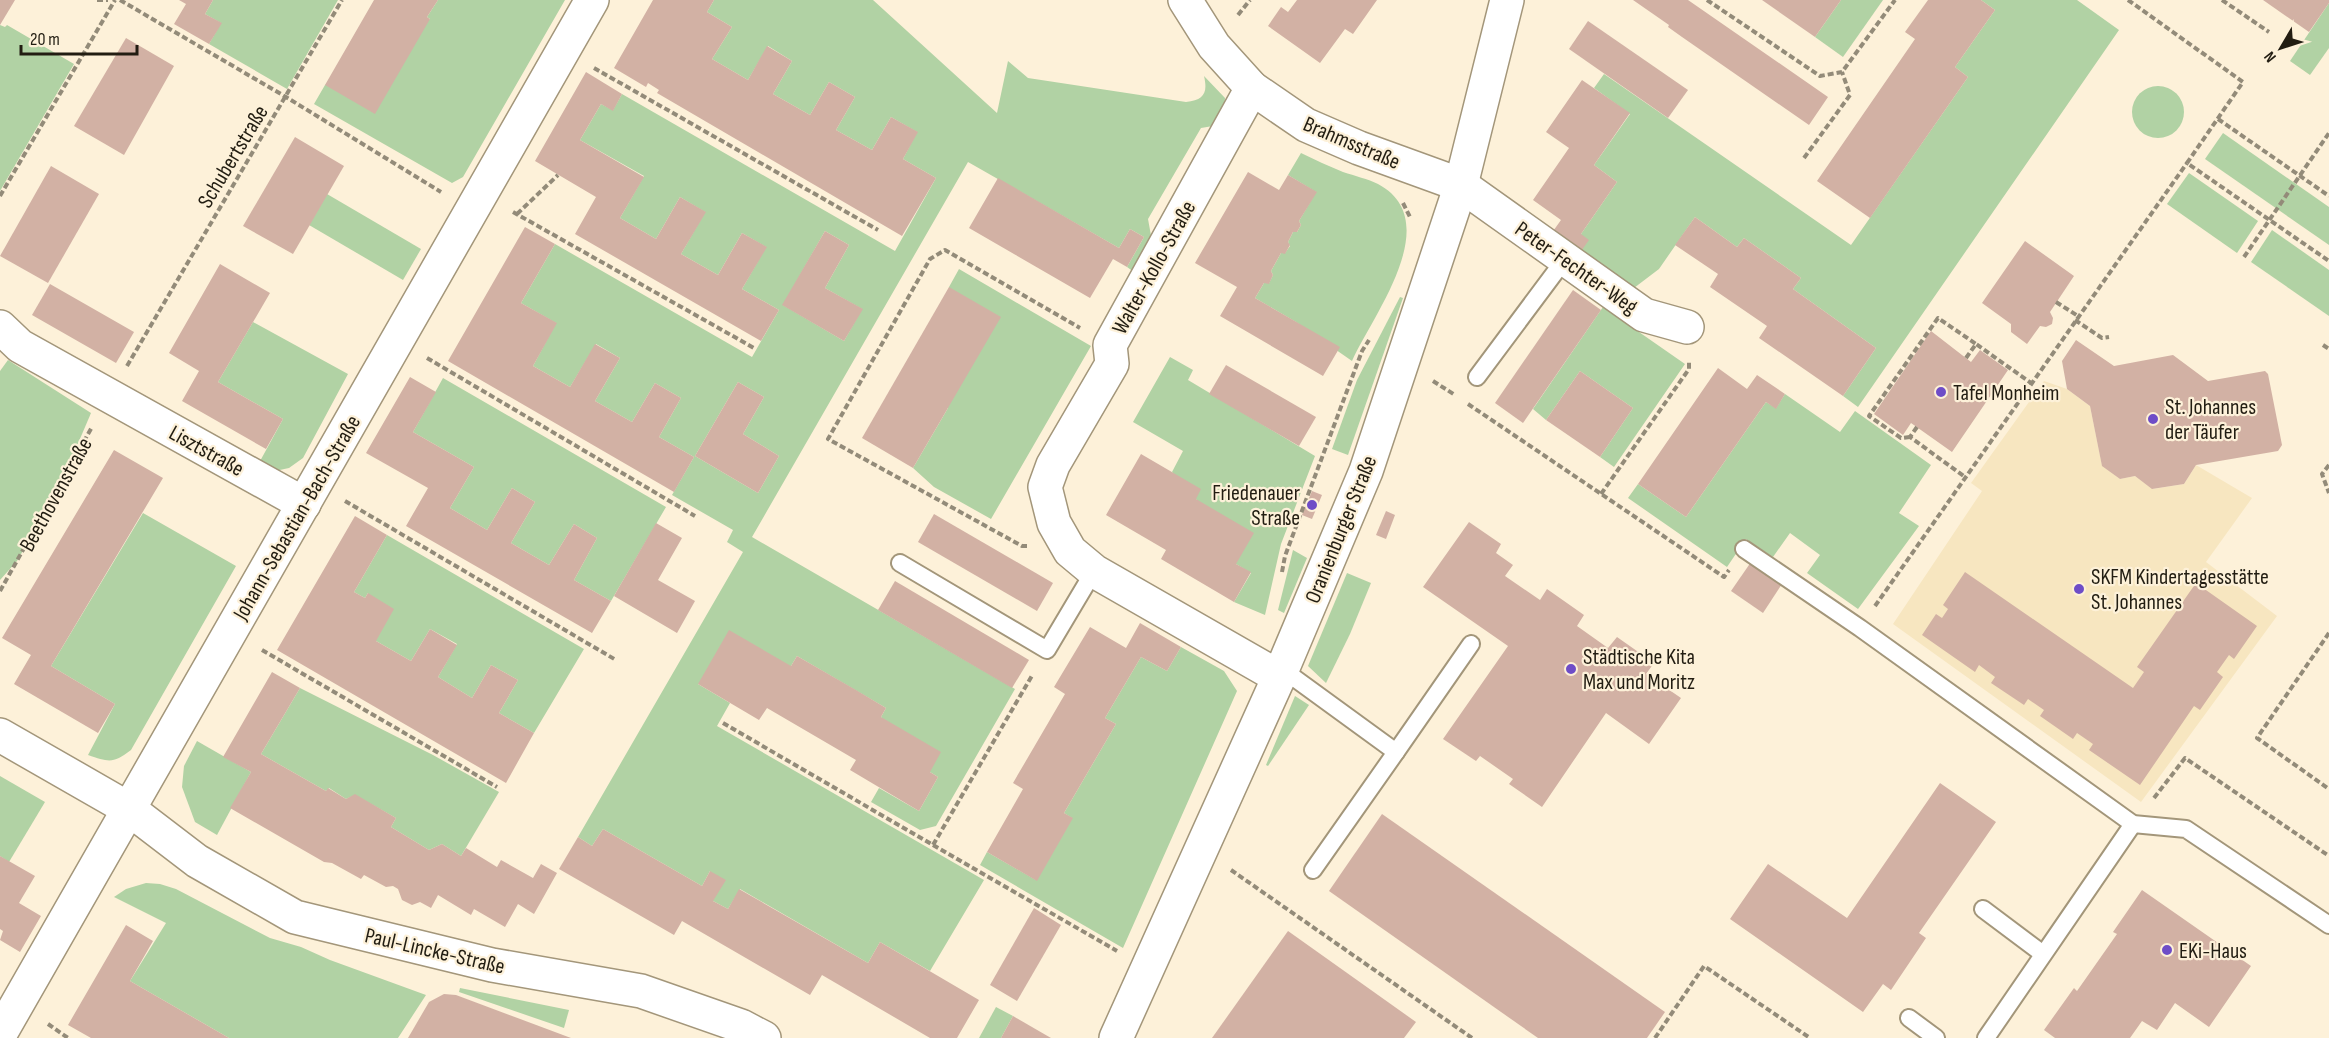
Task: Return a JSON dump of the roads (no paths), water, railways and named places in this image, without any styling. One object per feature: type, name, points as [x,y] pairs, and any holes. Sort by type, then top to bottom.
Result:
[{"type":"street","name":"Johann-Sebastian-Bach-Straße","points":[[0,1035],[592,0]]},
{"type":"street","name":"Brahmsstraße","points":[[1185,0],[1214,46],[1252,88],[1306,125],[1359,148],[1461,185]]},
{"type":"street","name":"Oranienburger Straße","points":[[1116,1038],[1280,673],[1366,471],[1461,185],[1507,0]]},
{"type":"street","name":"Walter-Kollo-Straße","points":[[1082,561],[1054,523],[1046,487],[1053,465],[1112,364],[1110,345],[1252,88]]},
{"type":"street","name":"Peter-Fechter-Weg","points":[[1461,185],[1644,315],[1687,327]]},
{"type":"street","name":"Lisztstraße","points":[[0,327],[20,346],[109,396],[309,494]]},
{"type":"street","points":[[1082,561],[1280,673]]},
{"type":"street","points":[[0,735],[129,809]]},
{"type":"street","name":"Paul-Lincke-Straße","points":[[129,809],[197,861],[295,917],[492,966],[641,991],[741,1026],[764,1038]]},
{"type":"lane","points":[[1477,377],[1565,259]]},
{"type":"lane","points":[[1744,549],[1860,628],[2133,824],[2186,829],[2329,925]]},
{"type":"lane","points":[[900,563],[1047,650],[1082,561]]},
{"type":"lane","points":[[1313,870],[1471,644]]},
{"type":"lane","points":[[1280,673],[1396,752]]},
{"type":"lane","points":[[1986,1038],[2133,824]]},
{"type":"lane","points":[[1983,909],[2043,954]]},
{"type":"lane","points":[[1909,1018],[1936,1038]]},
{"type":"place","name":"Tafel Monheim","points":[[1941,392]]},
{"type":"place","name":"St. Johannes der Täufer","points":[[2153,419]]},
{"type":"place","name":"Friedenauer Straße","points":[[1312,505]]},
{"type":"place","name":"SKFM Kindertagesstätte St. Johannes","points":[[2079,589]]},
{"type":"place","name":"Städtische Kita Max und Moritz","points":[[1571,669]]},
{"type":"place","name":"EKi-Haus","points":[[2167,950]]}]
